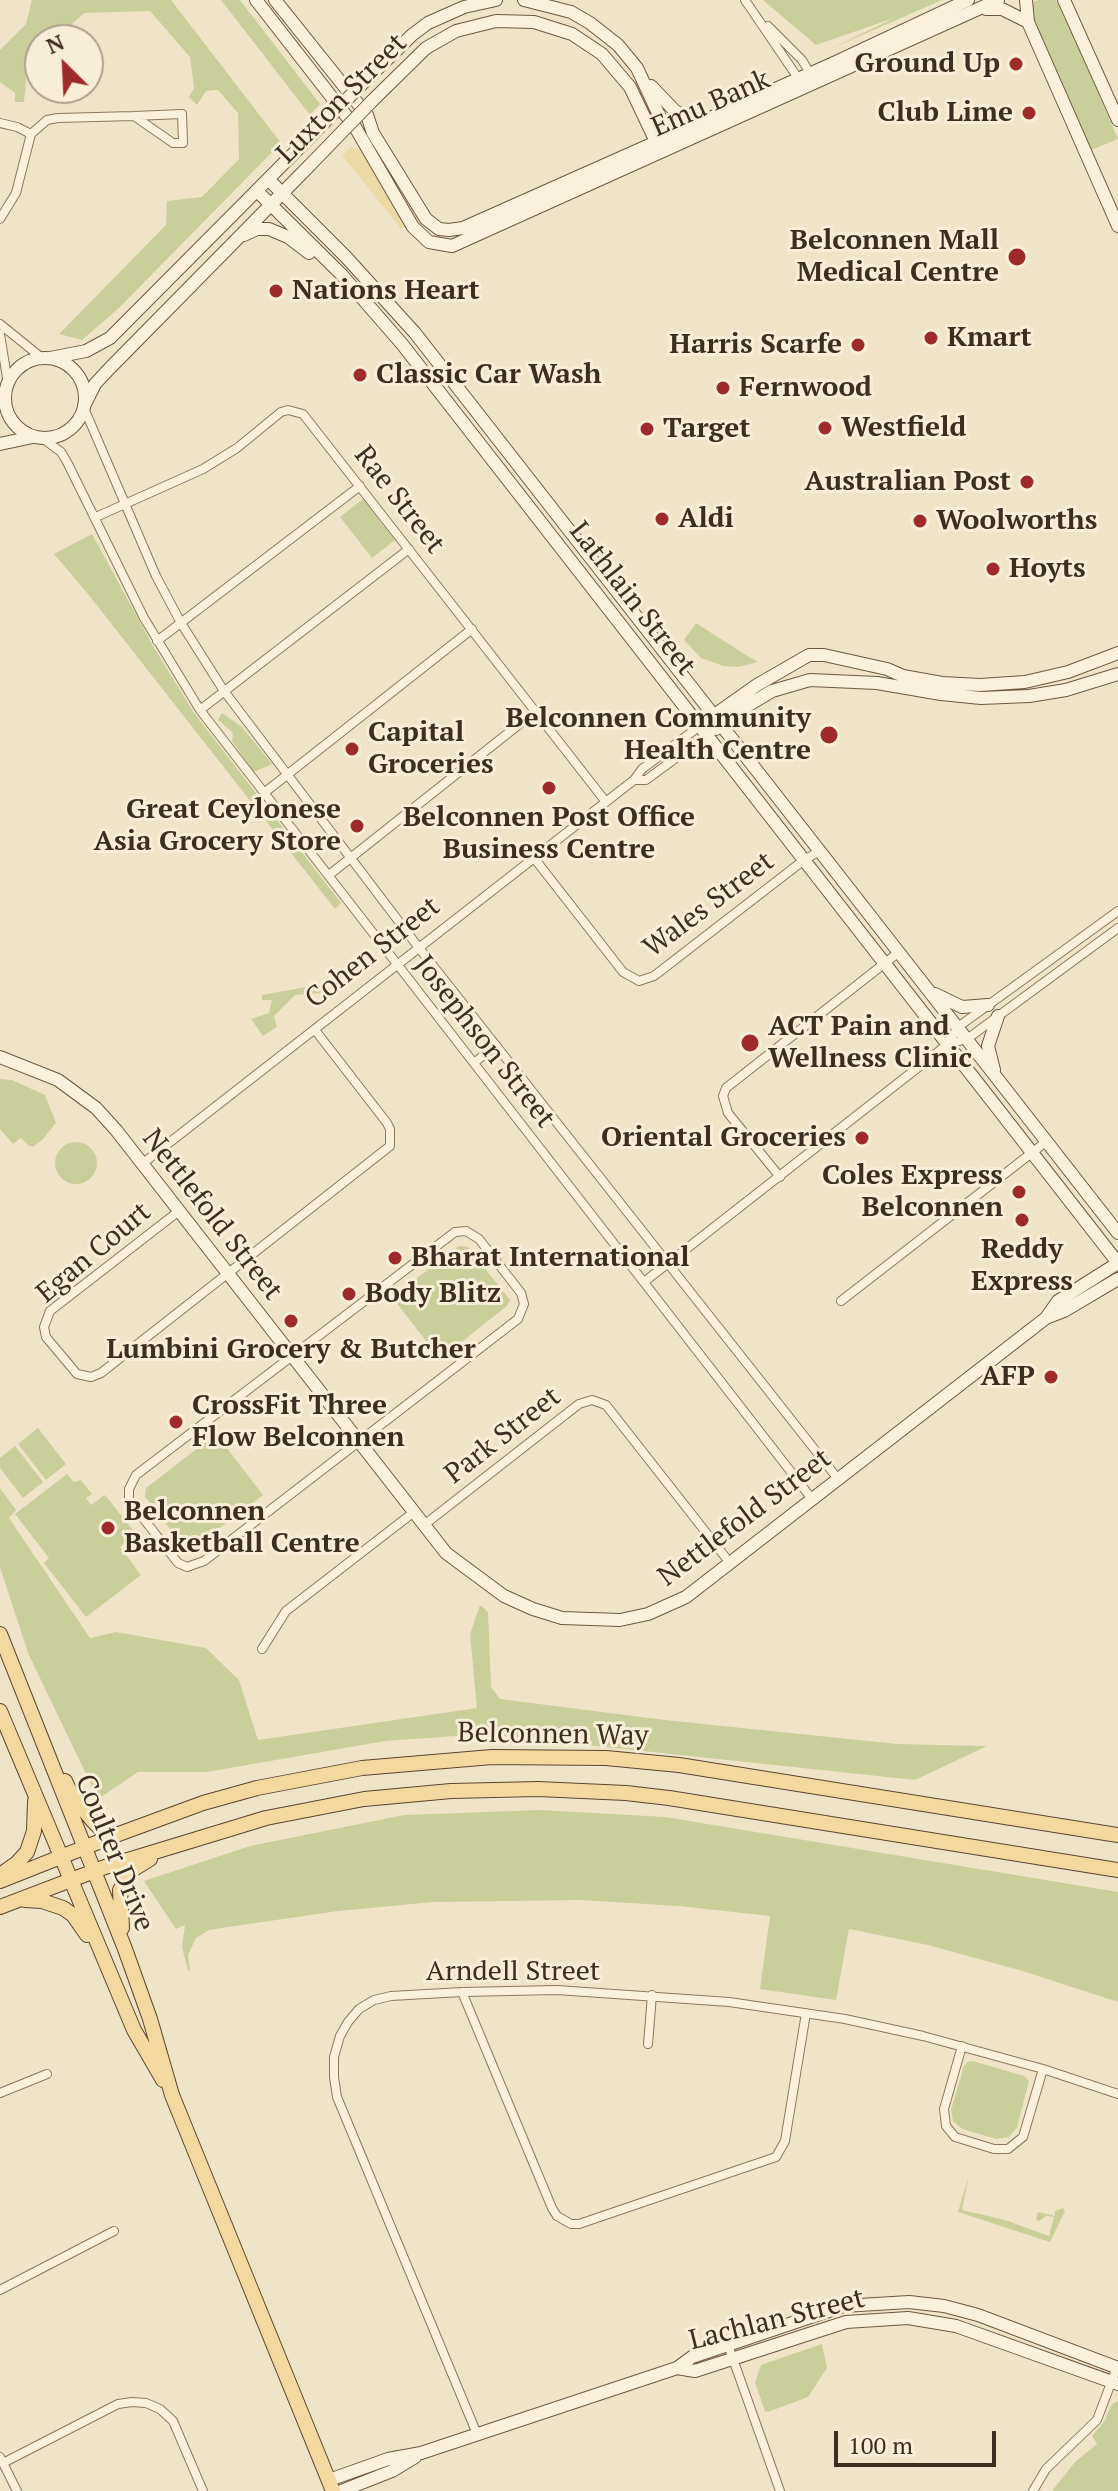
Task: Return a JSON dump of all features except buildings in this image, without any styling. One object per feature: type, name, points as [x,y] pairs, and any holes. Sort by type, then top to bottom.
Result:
[{"type":"main road","name":"Coulter Drive","points":[[0,1634],[125,1949],[172,2095],[331,2486]]},
{"type":"main road","points":[[9,1662],[29,1695],[72,1796],[101,1829],[116,1835]]},
{"type":"main road","name":"Coulter Drive","points":[[0,1711],[134,2030],[172,2095]]},
{"type":"main road","name":"Belconnen Way","points":[[0,1881],[203,1803],[316,1775],[425,1761],[552,1756],[679,1765],[1118,1835]]},
{"type":"main road","name":"Belconnen Way","points":[[0,1907],[93,1871],[266,1818],[364,1799],[466,1791],[579,1791],[669,1798],[1118,1870]]},
{"type":"main road","points":[[0,1875],[23,1857],[30,1845],[36,1796]]},
{"type":"main road","points":[[125,1949],[119,1900],[127,1876],[146,1861],[209,1834]]},
{"type":"main road","points":[[17,1900],[42,1901],[68,1911],[103,1958]]},
{"type":"street","name":"Emu Bank","points":[[256,0],[355,127],[413,227],[429,242],[442,246],[452,246],[468,239],[807,81],[968,0]]},
{"type":"street","name":"Emu Bank","points":[[275,0],[367,115],[373,133],[426,219],[439,229],[463,228],[658,148]]},
{"type":"street","name":"Luxton Street","points":[[46,358],[86,351],[110,338],[412,35],[428,23],[464,7],[496,0]]},
{"type":"street","points":[[524,0],[562,9],[590,23],[618,45],[675,111],[689,119],[708,119]]},
{"type":"street","points":[[745,0],[807,81]]},
{"type":"street","name":"Emu Bank","points":[[671,142],[708,119],[807,81],[998,0]]},
{"type":"street","points":[[1026,0],[1028,22],[1116,217]]},
{"type":"street","points":[[1064,0],[1118,120]]},
{"type":"street","points":[[981,9],[1002,9],[1028,22]]},
{"type":"street","name":"Luxton Street","points":[[84,407],[95,384],[216,260],[426,48],[448,35],[485,23],[534,22],[572,34],[602,54],[630,87],[658,148]]},
{"type":"street","points":[[637,68],[671,142]]},
{"type":"street","points":[[2,213],[16,193],[31,134],[43,122],[58,118],[182,114],[183,143],[173,143],[134,116]]},
{"type":"street","points":[[0,123],[31,134]]},
{"type":"street","name":"Lathlain Street","points":[[268,179],[346,257],[415,333],[1118,1233]]},
{"type":"street","name":"Lathlain Street","points":[[257,191],[342,275],[416,362],[1118,1263]]},
{"type":"street","points":[[216,260],[242,237],[257,229],[269,229],[288,237],[342,275]]},
{"type":"street","points":[[0,324],[46,358],[65,364],[78,375],[84,390],[84,407],[78,421],[68,430],[55,436],[0,444]]},
{"type":"street","points":[[0,334],[6,406],[12,420],[23,431],[39,437]]},
{"type":"street","points":[[5,392],[21,366],[46,358]]},
{"type":"street","name":"Josephson Street","points":[[84,407],[156,576],[181,623],[224,691],[419,948],[838,1479]]},
{"type":"street","name":"Rae Street","points":[[96,517],[203,469],[237,448],[281,412],[288,410],[303,414],[606,802]]},
{"type":"street","name":"Josephson Street","points":[[39,437],[61,452],[157,641],[200,710],[812,1499]]},
{"type":"street","points":[[157,641],[360,486]]},
{"type":"street","points":[[200,710],[409,549]]},
{"type":"street","points":[[264,793],[472,629]]},
{"type":"street","name":"Cohen Street","points":[[142,1164],[634,780],[646,780],[703,730],[809,655],[824,655],[929,681],[980,685],[1025,682],[1068,672],[1118,653]]},
{"type":"street","name":"Cohen Street","points":[[718,720],[772,691],[810,680],[877,683],[981,698],[1029,696],[1066,690],[1118,674]]},
{"type":"street","points":[[329,875],[536,711]]},
{"type":"street","name":"Wales Street","points":[[534,858],[623,972],[639,981],[654,976],[804,860],[820,851]]},
{"type":"street","points":[[644,1282],[948,1044],[958,1027],[1118,911]]},
{"type":"street","points":[[948,1044],[967,1039],[1118,928]]},
{"type":"street","points":[[780,1177],[728,1113],[723,1096],[726,1088],[899,952]]},
{"type":"street","points":[[929,990],[962,1007],[988,1005]]},
{"type":"street","points":[[996,1076],[988,1046],[998,1016]]},
{"type":"street","name":"Egan Court","points":[[179,1211],[50,1311],[44,1327],[46,1337],[69,1367],[84,1377],[101,1373],[390,1146],[387,1123],[315,1030]]},
{"type":"street","points":[[474,1063],[496,1045]]},
{"type":"street","name":"Nettlefold Street","points":[[0,1057],[49,1076],[96,1108],[446,1553],[490,1588],[533,1609],[576,1620],[606,1621],[648,1614],[686,1597],[1046,1318],[1064,1311],[1118,1279]]},
{"type":"street","points":[[841,1301],[1047,1141]]},
{"type":"street","points":[[466,1231],[479,1239],[521,1293],[524,1304],[522,1314],[204,1561],[187,1567],[173,1558],[132,1505],[128,1494],[130,1484],[136,1475],[292,1356],[455,1232],[466,1231]]},
{"type":"street","name":"Nettlefold Street","points":[[1046,1318],[1058,1301],[1118,1263]]},
{"type":"street","name":"Park Street","points":[[424,1525],[579,1404],[592,1400],[606,1405],[730,1563]]},
{"type":"street","points":[[262,1649],[286,1611],[414,1512]]},
{"type":"street","name":"Arndell Street","points":[[477,2434],[337,2097],[334,2057],[340,2036],[359,2009],[374,2000],[391,1996],[462,1992],[557,1990],[652,1995],[806,2013],[962,2046],[1118,2094]]},
{"type":"street","points":[[462,1992],[552,2208],[557,2216],[571,2224],[579,2224],[776,2157],[785,2141],[806,2013]]},
{"type":"street","points":[[648,2044],[652,1995]]},
{"type":"street","points":[[962,2046],[944,2119],[955,2137],[994,2149],[1008,2149],[1023,2137],[1043,2069]]},
{"type":"street","points":[[0,2093],[47,2074]]},
{"type":"street","points":[[0,2290],[114,2231]]},
{"type":"street","name":"Lachlan Street","points":[[331,2486],[388,2459],[421,2453],[677,2368],[692,2357],[843,2306],[909,2302],[944,2306],[978,2315],[1118,2368]]},
{"type":"street","name":"Lachlan Street","points":[[677,2368],[695,2371],[830,2326],[908,2318],[956,2326],[1115,2383]]},
{"type":"street","points":[[1039,2355],[1045,2341]]},
{"type":"street","points":[[728,2345],[780,2491]]},
{"type":"street","points":[[1033,2491],[1046,2469],[1097,2420],[1115,2383],[1118,2368]]},
{"type":"street","points":[[17,2491],[2,2460],[118,2404],[132,2402],[146,2403],[160,2409],[173,2421],[203,2491]]},
{"type":"street","name":"Lachlan Street","points":[[341,2491],[392,2471],[421,2453]]},
{"type":"green space","points":[[32,0],[171,0],[281,143],[119,308],[82,340],[59,334],[166,225],[167,201],[202,197],[239,159],[238,113],[218,90],[206,91],[197,105],[189,97],[194,88],[190,57],[150,11],[84,13],[72,24],[26,24]]},
{"type":"green space","points":[[221,0],[240,0],[320,104],[310,115]]},
{"type":"green space","points":[[763,0],[942,0],[830,49],[894,18],[816,45]]},
{"type":"green space","points":[[1055,0],[1063,10],[1118,139],[1091,150],[1034,21],[1033,2]]},
{"type":"green space","points":[[24,26],[24,102],[15,102],[15,93],[0,82],[0,50]]},
{"type":"green space","points":[[363,499],[395,540],[372,558],[340,517]]},
{"type":"green space","points":[[92,534],[153,646],[194,713],[341,903],[335,909],[54,554]]},
{"type":"green space","points":[[696,623],[758,662],[738,667],[701,658],[684,640]]},
{"type":"green space","points":[[222,713],[242,727],[272,764],[254,772],[232,741],[233,733],[218,720]]},
{"type":"green space","points":[[325,986],[320,993],[295,995],[274,1016],[277,1027],[263,1036],[251,1019],[269,1013],[272,1000],[262,1000],[262,995]]},
{"type":"green space","points":[[0,1079],[12,1080],[45,1095],[56,1123],[33,1147],[21,1138],[13,1144],[0,1129]]},
{"type":"green space","points":[[76,1142],[91,1148],[97,1163],[91,1178],[76,1184],[61,1178],[55,1163],[61,1148]]},
{"type":"green space","points":[[459,1246],[468,1247],[510,1300],[507,1306],[440,1359],[392,1297]]},
{"type":"green space","points":[[38,1428],[66,1464],[46,1480],[18,1444]]},
{"type":"green space","points":[[216,1434],[263,1495],[188,1552],[145,1497],[146,1488]]},
{"type":"green space","points":[[15,1446],[43,1482],[23,1498],[0,1468],[0,1458]]},
{"type":"green space","points":[[67,1474],[74,1482],[81,1480],[92,1494],[86,1498],[91,1505],[105,1495],[136,1534],[120,1547],[141,1575],[86,1617],[44,1563],[49,1558],[15,1514]]},
{"type":"green space","points":[[0,1488],[16,1510],[9,1518],[90,1638],[116,1632],[206,1648],[239,1680],[258,1740],[477,1708],[470,1634],[480,1605],[488,1612],[491,1687],[500,1699],[897,1744],[987,1746],[915,1780],[484,1734],[385,1741],[207,1772],[138,1772],[98,1799],[28,1653],[0,1567]]},
{"type":"green space","points":[[540,1810],[665,1817],[1118,1892],[1118,2002],[928,1945],[849,1929],[836,2000],[760,1989],[770,1916],[580,1900],[434,1902],[338,1911],[209,1930],[196,1938],[188,1955],[188,1971],[182,1947],[185,1925],[176,1929],[144,1881],[250,1846],[404,1815]]},
{"type":"green space","points":[[973,2061],[1024,2076],[1029,2081],[1017,2127],[1009,2137],[996,2139],[962,2129],[953,2121],[951,2110],[964,2066]]},
{"type":"green space","points":[[969,2175],[962,2210],[1005,2220],[1049,2236],[1054,2217],[1046,2216],[1039,2221],[1036,2219],[1038,2212],[1055,2216],[1055,2211],[1063,2208],[1065,2211],[1050,2242],[958,2212]]},
{"type":"green space","points":[[822,2344],[827,2368],[808,2397],[765,2411],[755,2383],[761,2365]]},
{"type":"green space","points":[[1118,2401],[1118,2491],[1052,2491],[1075,2462],[1097,2444],[1092,2436],[1104,2422],[1112,2404]]},
{"type":"sand","points":[[351,147],[361,151],[406,227],[401,229],[342,155]]},
{"type":"place","name":"Ground Up","points":[[1016,64]]},
{"type":"place","name":"Club Lime","points":[[1029,113]]},
{"type":"place","name":"Belconnen Mall Medical Centre","points":[[1017,257]]},
{"type":"place","name":"Nations Heart","points":[[276,291]]},
{"type":"place","name":"Kmart","points":[[931,338]]},
{"type":"place","name":"Harris Scarfe","points":[[858,345]]},
{"type":"place","name":"Classic Car Wash","points":[[360,375]]},
{"type":"place","name":"Fernwood","points":[[723,388]]},
{"type":"place","name":"Westfield","points":[[825,428]]},
{"type":"place","name":"Target","points":[[647,429]]},
{"type":"place","name":"Australian Post","points":[[1027,482]]},
{"type":"place","name":"Aldi","points":[[662,519]]},
{"type":"place","name":"Woolworths","points":[[920,521]]},
{"type":"place","name":"Hoyts","points":[[993,569]]},
{"type":"place","name":"Belconnen Community Health Centre","points":[[829,735]]},
{"type":"place","name":"Capital Groceries","points":[[352,749]]},
{"type":"place","name":"Belconnen Post Office Business Centre","points":[[549,788]]},
{"type":"place","name":"Great Ceylonese Asia Grocery Store","points":[[357,826]]},
{"type":"place","name":"ACT Pain and Wellness Clinic","points":[[750,1043]]},
{"type":"place","name":"Oriental Groceries","points":[[862,1138]]},
{"type":"place","name":"Coles Express Belconnen","points":[[1019,1192]]},
{"type":"place","name":"Reddy Express","points":[[1022,1220]]},
{"type":"place","name":"Bharat International","points":[[395,1258]]},
{"type":"place","name":"Body Blitz","points":[[349,1294]]},
{"type":"place","name":"Lumbini Grocery & Butcher","points":[[291,1321]]},
{"type":"place","name":"AFP","points":[[1051,1377]]},
{"type":"place","name":"CrossFit Three Flow Belconnen","points":[[176,1422]]},
{"type":"place","name":"Belconnen Basketball Centre","points":[[108,1528]]}]
